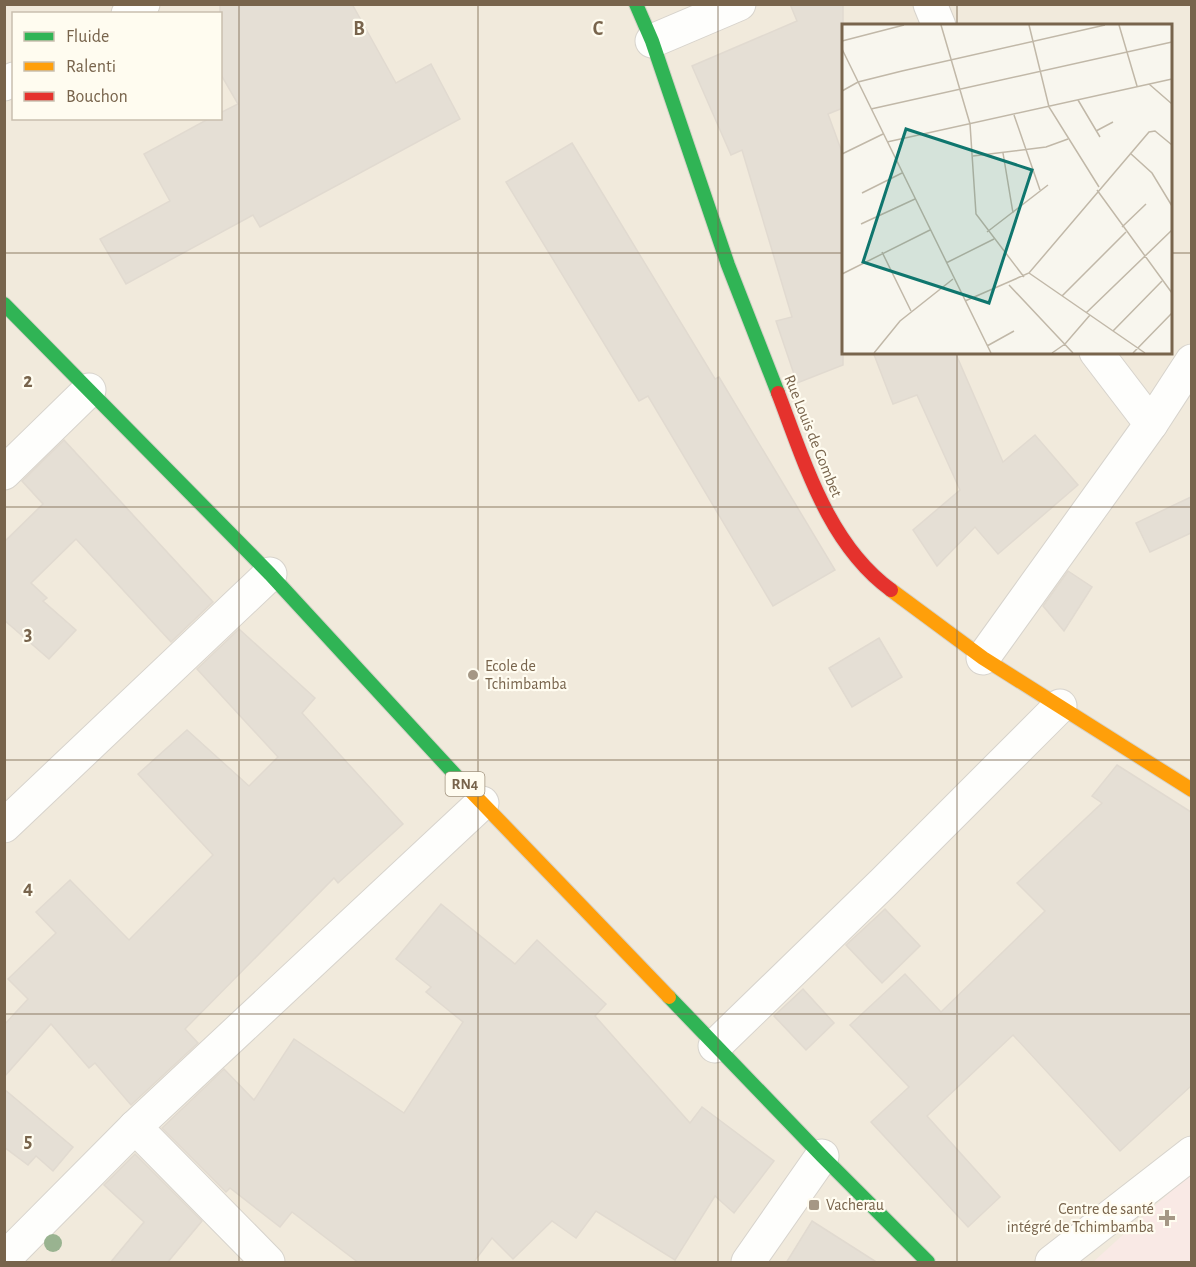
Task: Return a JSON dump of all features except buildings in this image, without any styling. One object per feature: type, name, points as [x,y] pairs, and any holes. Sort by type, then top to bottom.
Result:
[{"type":"main road","name":"Rue Louis de Gombet","points":[[636,4],[652,41],[728,265],[817,495],[841,537],[877,580],[983,658],[1191,790]]},
{"type":"main road","name":"RN4","points":[[4,304],[270,574],[482,803],[715,1046],[928,1263]]},
{"type":"street","points":[[652,41],[739,4]]},
{"type":"street","points":[[930,4],[938,24]]},
{"type":"street","points":[[1098,354],[1150,424]]},
{"type":"street","points":[[983,658],[1150,424],[1191,360]]},
{"type":"street","points":[[4,473],[89,390]]},
{"type":"street","points":[[4,826],[270,574]]},
{"type":"street","points":[[715,1046],[883,883],[1060,706]]},
{"type":"street","points":[[4,1259],[135,1127],[482,803]]},
{"type":"street","points":[[135,1127],[268,1263]]},
{"type":"street","points":[[1052,1263],[1191,1153]]},
{"type":"street","points":[[748,1263],[822,1156]]},
{"type":"shaded area","points":[[5,5],[1191,5],[1191,1262],[5,1262]]},
{"type":"shaded area","name":"Centre de santé intégré de Tchimbamba","points":[[1191,1173],[1191,1262],[1093,1262]]},
{"type":"traffic: fast","points":[[636,4],[652,41],[728,265],[778,393]]},
{"type":"traffic: fast","points":[[4,304],[270,574],[459,779]]},
{"type":"traffic: fast","points":[[669,997],[928,1262]]},
{"type":"traffic: slow","points":[[891,590],[983,658],[1192,790]]},
{"type":"traffic: slow","points":[[459,779],[669,997]]},
{"type":"traffic: jam","points":[[778,393],[809,474],[835,526],[869,571],[891,590]]},
{"type":"place","name":"Ecole de Tchimbamba","points":[[473,675]]},
{"type":"place","name":"Vacherau","points":[[814,1205]]},
{"type":"place","name":"Centre de santé intégré de Tchimbamba","points":[[1167,1218]]}]
